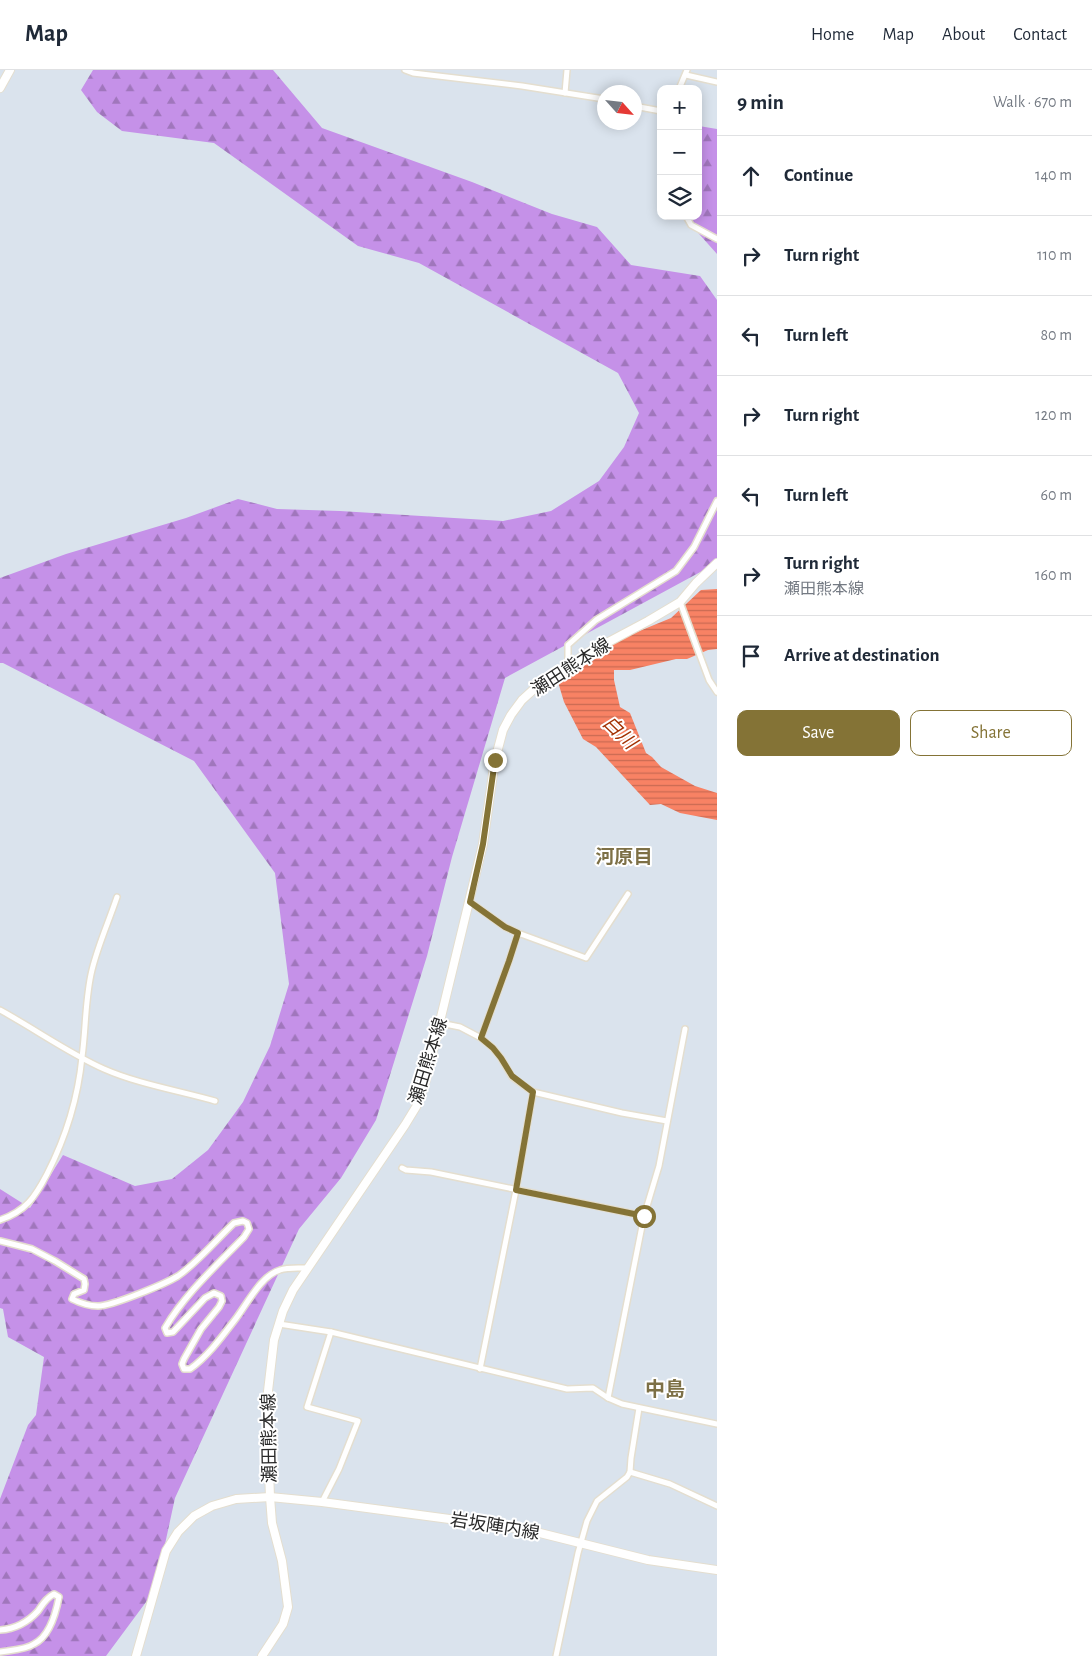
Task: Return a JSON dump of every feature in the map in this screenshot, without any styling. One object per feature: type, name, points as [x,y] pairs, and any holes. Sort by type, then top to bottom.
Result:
[{"type":"main road","points":[[0,88],[10,70]]},
{"type":"main road","name":"瀬田熊本線","points":[[262,1656],[283,1624],[288,1607],[286,1581],[272,1523],[270,1497],[268,1391],[274,1340],[283,1311],[293,1290],[391,1147],[416,1107],[430,1067],[470,902],[483,844],[495,760],[503,730],[522,700],[533,690],[584,655],[681,605],[696,583],[717,563]]},
{"type":"main road","name":"岩坂陣内線","points":[[136,1656],[166,1551],[178,1532],[194,1516],[212,1506],[236,1499],[270,1497],[322,1502],[524,1529],[648,1560],[717,1570]]},
{"type":"street","points":[[405,70],[413,73],[597,98]]},
{"type":"street","points":[[565,93],[568,70]]},
{"type":"street","points":[[681,85],[686,73],[717,82]]},
{"type":"street","points":[[642,108],[657,111]]},
{"type":"street","points":[[688,220],[691,225],[717,239]]},
{"type":"street","points":[[568,666],[568,645],[596,620],[676,572],[694,547],[717,501]]},
{"type":"street","points":[[681,605],[709,680],[717,692]]},
{"type":"street","points":[[470,902],[505,927],[586,958],[628,894]]},
{"type":"street","points":[[0,1220],[22,1210],[31,1201],[54,1162],[68,1126],[79,1084],[92,970],[117,897]]},
{"type":"street","points":[[481,1038],[518,933]]},
{"type":"street","points":[[0,1010],[106,1070],[216,1102]]},
{"type":"street","points":[[440,1023],[460,1028],[481,1038],[493,1048],[512,1076],[533,1092],[622,1113],[667,1121]]},
{"type":"street","points":[[608,1398],[644,1216],[659,1166],[685,1029]]},
{"type":"street","points":[[480,1369],[516,1190],[533,1092]]},
{"type":"street","points":[[402,1168],[431,1172],[644,1216]]},
{"type":"street","points":[[0,1241],[32,1249],[84,1279],[84,1290],[74,1294],[72,1299],[81,1304],[98,1306],[136,1294],[177,1276],[234,1222],[243,1220],[249,1228],[244,1237],[199,1284],[165,1328],[167,1333],[174,1332],[206,1298],[214,1294],[221,1296],[222,1301],[219,1307],[202,1329],[184,1359],[182,1364],[184,1368],[190,1369],[201,1361],[234,1322],[257,1288],[271,1275],[280,1270],[307,1268]]},
{"type":"street","points":[[279,1324],[331,1332],[566,1389],[593,1388],[608,1398],[622,1404],[717,1424]]},
{"type":"street","points":[[322,1502],[358,1421],[307,1407],[331,1332]]},
{"type":"street","points":[[556,1656],[587,1520],[598,1501],[627,1477],[630,1472],[630,1458],[639,1408]]},
{"type":"street","points":[[630,1472],[670,1484],[717,1506]]},
{"type":"street","points":[[0,1630],[16,1627],[26,1621],[38,1611],[49,1596],[54,1594],[59,1597],[58,1606],[49,1628],[41,1639],[34,1645],[0,1652]]},
{"type":"green space","points":[[93,70],[273,70],[322,128],[472,182],[552,214],[597,227],[631,265],[700,276],[717,300],[717,563],[505,678],[452,857],[427,956],[376,1120],[341,1178],[299,1229],[175,1498],[162,1558],[149,1598],[106,1656],[0,1656],[0,1499],[28,1425],[36,1415],[44,1357],[8,1337],[3,1309],[0,1308],[0,1189],[30,1208],[63,1155],[135,1186],[172,1179],[208,1150],[243,1102],[270,1046],[289,984],[275,873],[194,761],[0,663],[0,578],[66,554],[186,518],[238,499],[277,509],[503,521],[551,511],[599,481],[624,447],[639,413],[618,373],[419,263],[358,246],[214,143],[122,131],[97,112],[81,90]]},
{"type":"green space","points":[[702,126],[717,129],[717,254],[687,220],[702,220]]},
{"type":"water","name":"白川","points":[[717,589],[717,649],[708,650],[687,659],[676,659],[630,670],[614,670],[614,680],[620,707],[630,713],[646,753],[661,767],[695,786],[717,793],[717,820],[680,813],[661,804],[650,805],[596,747],[583,739],[564,702],[558,682],[567,673],[590,663],[620,639],[671,618],[701,590]]},
{"type":"district","name":"河原目","points":[[624,856]]},
{"type":"district","name":"中島","points":[[665,1389]]},
{"type":"route","points":[[495,760],[483,844],[470,902],[505,927],[518,933],[481,1038],[493,1048],[512,1076],[533,1092],[516,1190],[644,1216]]}]
